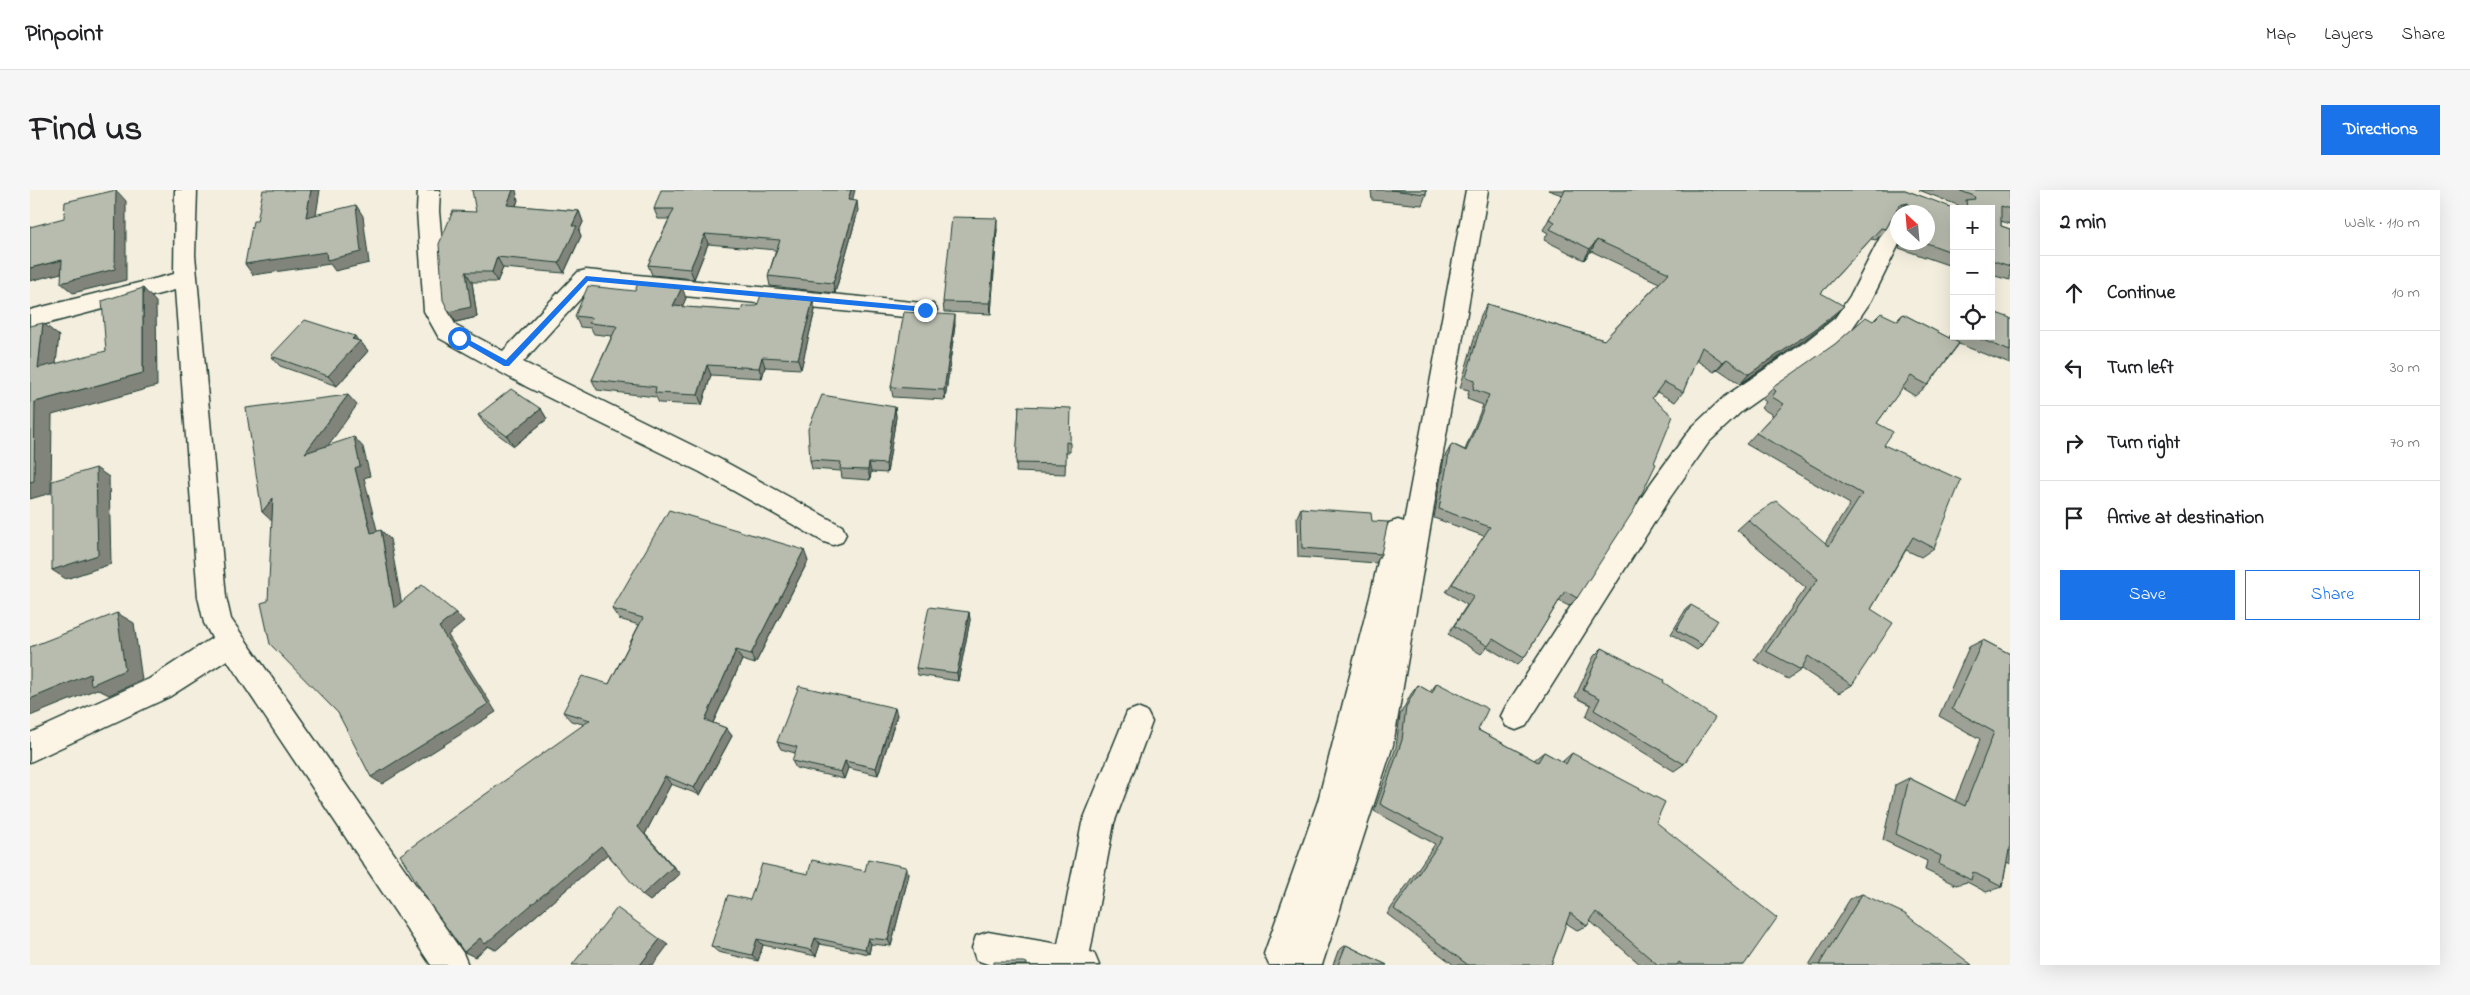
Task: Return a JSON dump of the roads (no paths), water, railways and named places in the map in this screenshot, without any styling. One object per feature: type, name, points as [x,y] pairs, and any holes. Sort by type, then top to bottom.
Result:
[{"type":"street","points":[[186,190],[184,255],[212,597],[218,623],[451,965]]},
{"type":"street","points":[[429,190],[428,211],[436,312],[440,323],[447,332],[506,364],[709,465],[833,534]]},
{"type":"street","points":[[1280,954],[1333,801],[1384,597],[1470,190]]},
{"type":"street","points":[[1305,965],[1378,745],[1477,190]]},
{"type":"street","points":[[1516,716],[1660,491],[1700,435],[1733,404],[1814,348],[1843,324],[1860,301],[1890,239]]},
{"type":"street","points":[[506,364],[586,278],[925,310]]},
{"type":"street","points":[[30,319],[186,279]]},
{"type":"street","points":[[30,748],[159,688],[230,642]]},
{"type":"street","points":[[988,948],[1077,964],[1098,823],[1137,722]]}]
